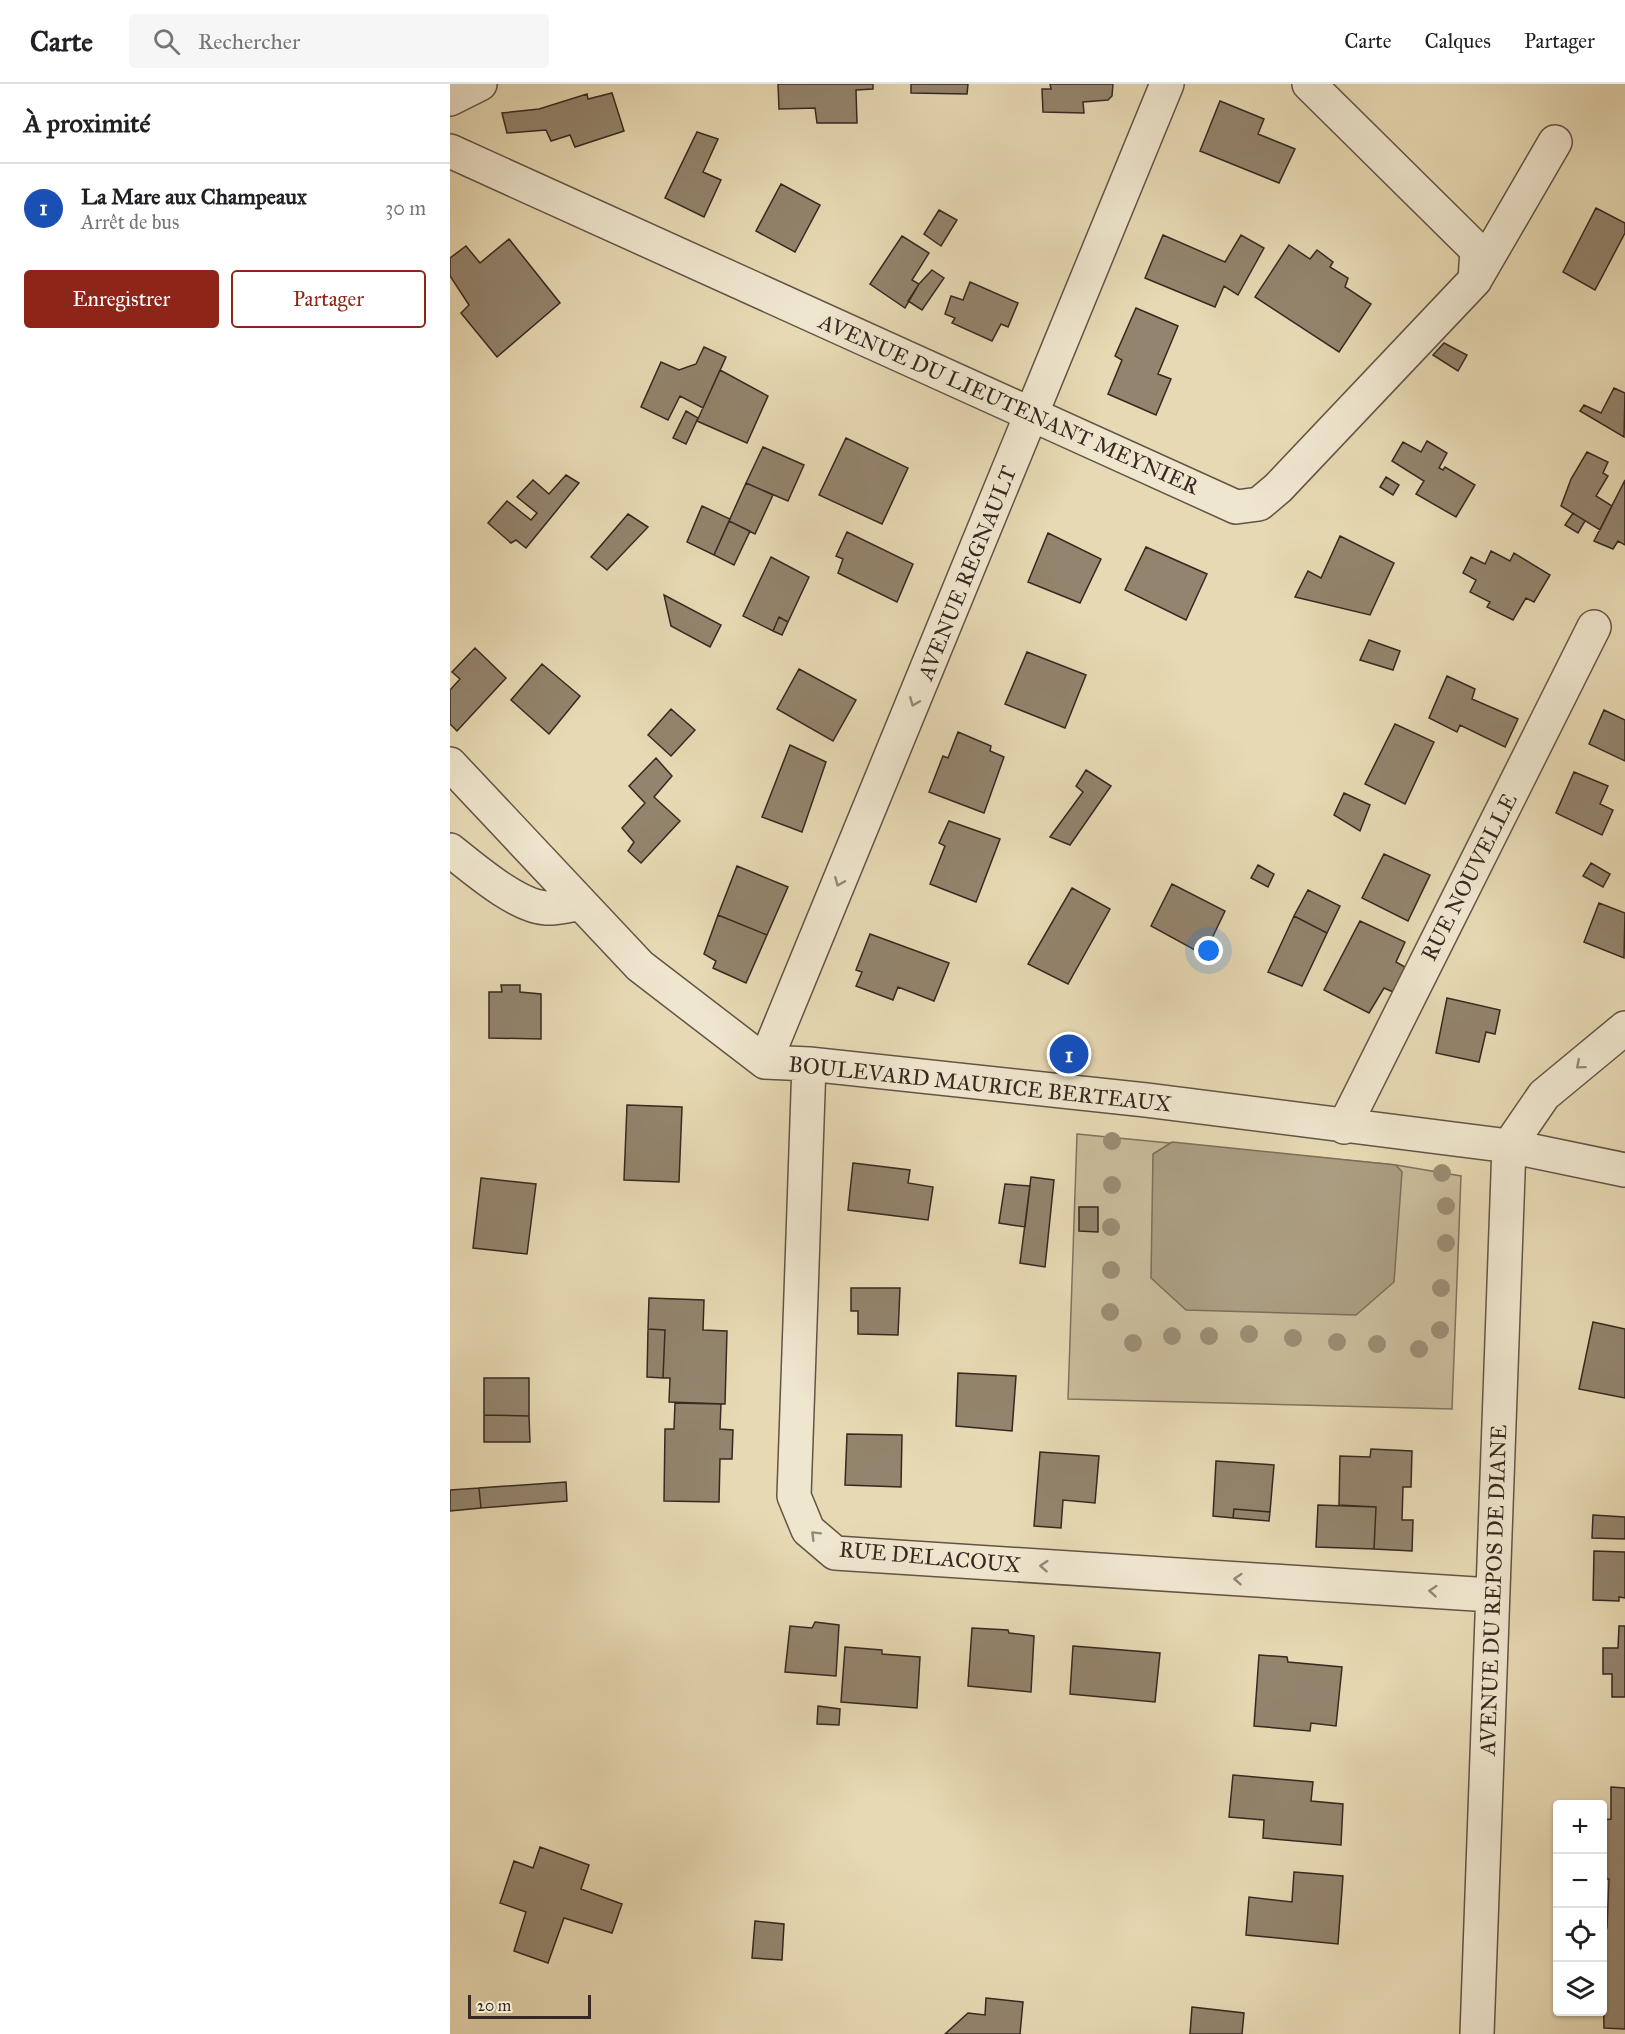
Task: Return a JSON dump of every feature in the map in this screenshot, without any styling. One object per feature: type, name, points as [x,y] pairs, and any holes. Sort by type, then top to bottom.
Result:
[{"type":"street","points":[[450,99],[480,84]]},
{"type":"street","name":"AVENUE REGNAULT","points":[[765,1062],[1167,84]]},
{"type":"street","points":[[1309,84],[1476,265]]},
{"type":"street","name":"AVENUE DU LIEUTENANT MEYNIER","points":[[450,152],[1236,507],[1259,504],[1278,488],[1476,265],[1555,142]]},
{"type":"street","name":"RUE NOUVELLE","points":[[1344,1127],[1594,627]]},
{"type":"street","name":"BOULEVARD MAURICE BERTEAUX","points":[[450,764],[579,904],[640,966],[765,1062],[809,1064],[1135,1099],[1509,1146],[1625,1170]]},
{"type":"street","points":[[450,850],[483,876],[531,906],[547,909],[579,904]]},
{"type":"street","points":[[1509,1146],[1544,1095],[1625,1028]]},
{"type":"street","name":"RUE DELACOUX","points":[[809,1064],[794,1496],[808,1530],[835,1553],[1491,1595]]},
{"type":"street","name":"AVENUE DU REPOS DE DIANE","points":[[1477,2034],[1491,1595],[1509,1146]]},
{"type":"shaded area","points":[[1077,1134],[1396,1165],[1461,1176],[1452,1409],[1068,1399]]},
{"type":"shaded area","points":[[1172,1142],[1396,1165],[1402,1172],[1394,1282],[1356,1315],[1186,1310],[1151,1278],[1153,1154]]},
{"type":"building","points":[[778,84],[873,84],[873,89],[856,90],[857,123],[817,123],[815,108],[779,109]]},
{"type":"building","points":[[911,84],[968,84],[967,94],[911,93]]},
{"type":"building","points":[[1050,84],[1113,84],[1112,96],[1108,100],[1083,102],[1084,113],[1043,112],[1042,89],[1051,89]]},
{"type":"building","points":[[612,93],[624,131],[575,147],[570,135],[551,141],[546,130],[507,133],[502,113],[539,109],[587,94],[588,99]]},
{"type":"building","points":[[1220,101],[1264,119],[1258,134],[1295,149],[1279,183],[1200,151]]},
{"type":"building","points":[[697,132],[718,139],[703,172],[721,180],[704,217],[665,198]]},
{"type":"building","points":[[781,184],[820,205],[795,252],[756,231]]},
{"type":"building","points":[[1596,208],[1625,223],[1625,233],[1595,290],[1563,272]]},
{"type":"building","points":[[939,210],[957,220],[941,246],[924,234]]},
{"type":"building","points":[[1163,235],[1225,262],[1241,235],[1264,248],[1238,295],[1224,286],[1215,307],[1145,278]]},
{"type":"building","points":[[902,236],[929,253],[912,280],[919,284],[905,308],[870,284]]},
{"type":"building","points":[[509,239],[560,303],[497,357],[461,313],[469,305],[450,276],[450,258],[466,246],[480,263]]},
{"type":"building","points":[[1289,245],[1310,259],[1317,250],[1333,262],[1330,267],[1348,278],[1345,287],[1371,304],[1339,352],[1255,297]]},
{"type":"building","points":[[932,270],[944,278],[922,310],[908,301]]},
{"type":"building","points":[[970,282],[1018,303],[1008,327],[1001,324],[992,341],[952,323],[955,318],[945,314],[951,296],[963,300]]},
{"type":"building","points":[[1136,308],[1178,326],[1158,374],[1171,379],[1156,415],[1108,394],[1122,360],[1115,356]]},
{"type":"building","points":[[1444,343],[1467,355],[1458,371],[1433,355]]},
{"type":"building","points":[[704,347],[726,357],[703,408],[680,396],[668,420],[641,407],[661,362],[679,370],[696,364]]},
{"type":"building","points":[[720,370],[768,396],[747,443],[697,421]]},
{"type":"building","points":[[1614,388],[1625,393],[1624,437],[1580,411],[1584,405],[1601,413]]},
{"type":"building","points":[[686,411],[698,418],[686,444],[673,438]]},
{"type":"building","points":[[846,438],[908,468],[882,524],[819,495]]},
{"type":"building","points":[[1427,441],[1447,453],[1439,468],[1443,470],[1445,467],[1475,485],[1456,517],[1416,494],[1424,481],[1392,461],[1403,442],[1421,452]]},
{"type":"building","points":[[763,447],[804,465],[788,501],[746,483]]},
{"type":"building","points":[[1587,452],[1608,462],[1603,473],[1608,476],[1596,496],[1612,506],[1600,530],[1561,506],[1571,479]]},
{"type":"building","points":[[566,475],[579,483],[526,548],[516,540],[511,543],[488,523],[507,501],[531,520],[537,513],[517,497],[533,480],[549,494]]},
{"type":"building","points":[[1386,477],[1399,485],[1393,495],[1380,487]]},
{"type":"building","points":[[1625,480],[1625,545],[1618,541],[1613,549],[1594,541]]},
{"type":"building","points":[[746,483],[773,495],[755,534],[729,521]]},
{"type":"building","points":[[702,506],[730,519],[714,555],[687,542]]},
{"type":"building","points":[[1573,513],[1585,521],[1578,533],[1565,525]]},
{"type":"building","points":[[628,514],[648,527],[607,570],[591,557]]},
{"type":"building","points":[[729,521],[750,531],[734,565],[714,555]]},
{"type":"building","points":[[847,532],[913,564],[897,602],[838,573],[843,559],[836,556]]},
{"type":"building","points":[[1048,533],[1101,559],[1080,603],[1028,582]]},
{"type":"building","points":[[1340,536],[1394,563],[1370,615],[1295,597],[1308,571],[1321,578]]},
{"type":"building","points":[[1146,547],[1207,574],[1186,620],[1125,590]]},
{"type":"building","points":[[1491,551],[1510,561],[1514,553],[1550,575],[1534,602],[1526,598],[1513,620],[1487,607],[1490,602],[1470,592],[1476,580],[1463,573],[1471,557],[1485,564]]},
{"type":"building","points":[[771,557],[809,577],[788,622],[779,617],[773,631],[743,616]]},
{"type":"building","points":[[664,595],[721,625],[710,647],[671,626]]},
{"type":"building","points":[[779,617],[788,622],[782,635],[773,631]]},
{"type":"building","points":[[1369,640],[1400,651],[1393,670],[1360,660]]},
{"type":"building","points":[[475,648],[506,678],[457,731],[450,724],[450,690],[460,679],[452,672]]},
{"type":"building","points":[[1027,652],[1086,675],[1065,728],[1005,704]]},
{"type":"building","points":[[542,664],[580,696],[549,734],[511,700]]},
{"type":"building","points":[[799,669],[856,700],[833,741],[777,709]]},
{"type":"building","points":[[1447,676],[1475,689],[1472,699],[1518,719],[1505,747],[1460,725],[1457,732],[1429,718]]},
{"type":"building","points":[[671,709],[695,730],[671,756],[648,735]]},
{"type":"building","points":[[1604,710],[1625,720],[1625,761],[1589,744]]},
{"type":"building","points":[[1395,724],[1434,742],[1405,804],[1365,784]]},
{"type":"building","points":[[958,732],[991,746],[990,751],[1004,757],[984,813],[929,792],[943,756],[948,758]]},
{"type":"building","points":[[790,745],[826,762],[802,832],[762,817]]},
{"type":"building","points":[[656,758],[672,776],[654,797],[680,821],[641,863],[628,851],[634,842],[622,828],[645,803],[629,786]]},
{"type":"building","points":[[1086,770],[1111,786],[1070,845],[1050,837],[1083,792],[1076,786]]},
{"type":"building","points":[[1574,772],[1608,786],[1600,804],[1613,810],[1602,835],[1556,813]]},
{"type":"building","points":[[1344,793],[1370,805],[1360,831],[1334,815]]},
{"type":"building","points":[[949,821],[1000,839],[976,902],[930,884],[945,846],[939,843]]},
{"type":"building","points":[[1384,854],[1430,875],[1408,921],[1362,898]]},
{"type":"building","points":[[1591,863],[1610,874],[1603,887],[1583,876]]},
{"type":"building","points":[[1258,865],[1274,874],[1268,887],[1251,878]]},
{"type":"building","points":[[737,866],[788,887],[767,935],[718,915]]},
{"type":"building","points":[[1172,884],[1225,911],[1204,955],[1151,926]]},
{"type":"building","points":[[1072,888],[1110,909],[1068,984],[1028,964]]},
{"type":"building","points":[[1308,890],[1340,906],[1327,933],[1294,916]]},
{"type":"building","points":[[1599,903],[1625,913],[1624,958],[1584,942]]},
{"type":"building","points":[[718,915],[767,935],[746,983],[713,968],[716,961],[704,954]]},
{"type":"building","points":[[1294,916],[1327,933],[1302,986],[1268,972]]},
{"type":"building","points":[[1360,921],[1405,942],[1396,962],[1405,967],[1393,992],[1384,988],[1369,1013],[1324,990]]},
{"type":"building","points":[[870,934],[949,963],[934,1001],[898,987],[893,1000],[856,986],[862,972],[856,970]]},
{"type":"building","points":[[501,985],[520,985],[520,992],[541,994],[541,1039],[489,1038],[489,992],[502,992]]},
{"type":"building","points":[[1447,998],[1500,1010],[1495,1034],[1486,1032],[1479,1062],[1436,1053]]},
{"type":"building","points":[[627,1105],[682,1107],[679,1182],[624,1180]]},
{"type":"building","points":[[853,1163],[910,1170],[908,1183],[933,1187],[928,1220],[848,1210]]},
{"type":"building","points":[[1031,1177],[1054,1180],[1045,1267],[1020,1263]]},
{"type":"building","points":[[481,1178],[536,1184],[527,1254],[473,1248]]},
{"type":"building","points":[[1005,1184],[1030,1186],[1025,1227],[999,1223]]},
{"type":"building","points":[[1079,1207],[1098,1207],[1098,1232],[1079,1231]]},
{"type":"building","points":[[851,1288],[900,1288],[898,1335],[858,1334],[858,1311],[851,1311]]},
{"type":"building","points":[[649,1298],[704,1300],[703,1330],[727,1331],[725,1404],[669,1402],[670,1378],[663,1378],[665,1330],[648,1329]]},
{"type":"building","points":[[1593,1322],[1625,1329],[1625,1398],[1579,1389]]},
{"type":"building","points":[[648,1329],[665,1330],[663,1378],[647,1377]]},
{"type":"building","points":[[958,1373],[1016,1376],[1012,1431],[956,1426]]},
{"type":"building","points":[[484,1378],[529,1378],[529,1416],[484,1415]]},
{"type":"building","points":[[675,1403],[721,1404],[720,1429],[733,1430],[732,1459],[720,1459],[719,1502],[664,1501],[665,1429],[674,1429]]},
{"type":"building","points":[[484,1415],[529,1416],[530,1442],[484,1442]]},
{"type":"building","points":[[847,1434],[902,1435],[901,1487],[845,1485]]},
{"type":"building","points":[[1371,1449],[1412,1451],[1411,1487],[1403,1487],[1402,1520],[1413,1520],[1412,1551],[1374,1549],[1376,1507],[1339,1505],[1340,1456],[1370,1457]]},
{"type":"building","points":[[1040,1452],[1099,1456],[1095,1503],[1063,1500],[1061,1528],[1034,1526]]},
{"type":"building","points":[[1216,1461],[1274,1465],[1270,1512],[1234,1509],[1233,1518],[1213,1516]]},
{"type":"building","points":[[566,1482],[567,1501],[481,1508],[479,1488]]},
{"type":"building","points":[[479,1488],[481,1508],[450,1511],[450,1490]]},
{"type":"building","points":[[1318,1505],[1376,1507],[1374,1549],[1316,1547]]},
{"type":"building","points":[[1234,1509],[1270,1512],[1269,1521],[1233,1518]]},
{"type":"building","points":[[1593,1515],[1625,1517],[1625,1539],[1592,1538]]},
{"type":"building","points":[[1594,1551],[1625,1552],[1625,1598],[1619,1597],[1619,1601],[1593,1600]]},
{"type":"building","points":[[815,1622],[839,1625],[836,1676],[785,1672],[790,1626],[812,1628]]},
{"type":"building","points":[[1619,1626],[1625,1626],[1625,1697],[1612,1697],[1612,1674],[1603,1674],[1603,1648],[1618,1648]]},
{"type":"building","points":[[972,1628],[1008,1630],[1009,1633],[1034,1636],[1031,1692],[968,1686]]},
{"type":"building","points":[[1073,1646],[1160,1653],[1155,1702],[1070,1694]]},
{"type":"building","points":[[845,1647],[882,1650],[882,1654],[920,1657],[917,1708],[841,1702]]},
{"type":"building","points":[[1259,1655],[1287,1657],[1288,1662],[1342,1667],[1336,1726],[1311,1723],[1310,1731],[1254,1726]]},
{"type":"building","points":[[818,1706],[840,1709],[839,1725],[817,1724]]},
{"type":"building","points":[[1233,1775],[1313,1782],[1311,1801],[1343,1804],[1341,1845],[1263,1838],[1264,1820],[1229,1817]]},
{"type":"building","points":[[1611,1787],[1625,1788],[1625,2029],[1604,2028],[1604,2016],[1607,2016],[1609,1879],[1607,1879],[1607,1820],[1611,1819]]},
{"type":"building","points":[[540,1847],[589,1865],[581,1889],[622,1904],[612,1933],[564,1918],[548,1963],[514,1951],[526,1912],[500,1903],[514,1861],[533,1868]]},
{"type":"building","points":[[1294,1872],[1343,1876],[1338,1944],[1246,1935],[1249,1897],[1292,1902]]},
{"type":"building","points":[[755,1921],[784,1924],[782,1960],[752,1958]]},
{"type":"building","points":[[986,1998],[1023,2002],[1020,2034],[945,2034],[968,2013],[985,2015]]},
{"type":"building","points":[[1192,2007],[1244,2013],[1242,2034],[1190,2034]]},
{"type":"place","name":"La Mare aux Champeaux","points":[[1069,1054]]}]
